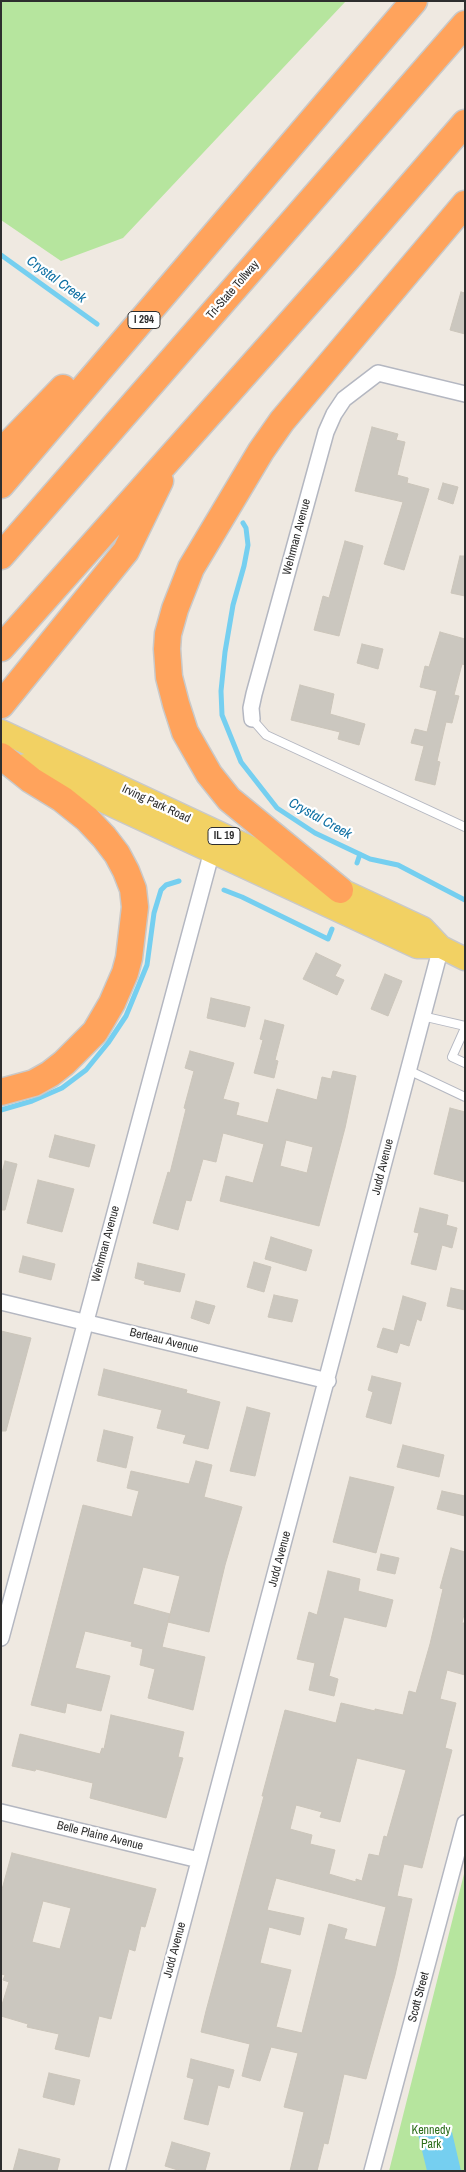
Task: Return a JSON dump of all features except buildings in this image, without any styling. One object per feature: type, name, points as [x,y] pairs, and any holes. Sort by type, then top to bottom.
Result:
[{"type":"highway","name":"I 294","points":[[1,485],[414,1]]},
{"type":"highway","name":"Tri-State Tollway","points":[[1,556],[465,24]]},
{"type":"highway","points":[[1,648],[347,259],[465,123]]},
{"type":"highway","points":[[1,452],[66,385],[248,179],[284,153]]},
{"type":"highway","points":[[340,890],[229,799],[209,774],[185,732],[176,704],[169,678],[168,634],[175,609],[192,568],[261,451],[282,421],[465,204]]},
{"type":"highway","points":[[1,705],[126,551],[173,453]]},
{"type":"highway","points":[[1,755],[31,780],[62,799],[87,819],[104,837],[117,854],[126,871],[133,889],[135,906],[130,951],[125,973],[112,1003],[95,1032],[64,1063],[50,1074],[34,1083],[1,1092]]},
{"type":"main road","name":"Irving Park Road","points":[[1,731],[423,928],[441,947],[465,960]]},
{"type":"main road","name":"Irving Park Road","points":[[1,755],[417,947],[441,947]]},
{"type":"street","name":"Wehrman Avenue","points":[[252,719],[251,708],[254,694],[326,432],[334,414],[344,399],[378,373],[465,394]]},
{"type":"street","name":"Wehrman Avenue","points":[[1,1638],[212,851]]},
{"type":"street","name":"Judd Avenue","points":[[117,2171],[328,1381],[441,947]]},
{"type":"street","name":"Berteau Avenue","points":[[1,1302],[328,1381]]},
{"type":"street","name":"Belle Plaine Avenue","points":[[1,1812],[199,1860]]},
{"type":"street","name":"Scott Street","points":[[372,2171],[465,1823]]},
{"type":"lane","points":[[252,719],[266,736],[465,827]]},
{"type":"lane","points":[[422,1016],[465,1027],[452,1057],[465,1063]]},
{"type":"lane","points":[[408,1070],[465,1097]]},
{"type":"green space","points":[[1,1],[346,1],[123,238],[61,261],[1,220]]},
{"type":"green space","name":"Kennedy Park","points":[[465,1870],[465,2171],[389,2171]]},
{"type":"water","points":[[433,2127],[436,2135],[452,2132],[461,2171],[427,2171],[417,2130]]},
{"type":"waterway","name":"Crystal Creek","points":[[1,255],[97,324]]},
{"type":"waterway","name":"Crystal Creek","points":[[243,523],[246,528],[248,545],[233,605],[221,691],[222,715],[241,762],[277,808],[315,833],[370,859],[398,865],[465,900]]},
{"type":"waterway","points":[[357,863],[360,854]]},
{"type":"waterway","points":[[1,1110],[32,1101],[62,1088],[86,1070],[108,1043],[126,1016],[147,965],[154,913],[161,890],[166,885],[179,881]]},
{"type":"waterway","points":[[224,890],[328,939],[332,929]]}]
